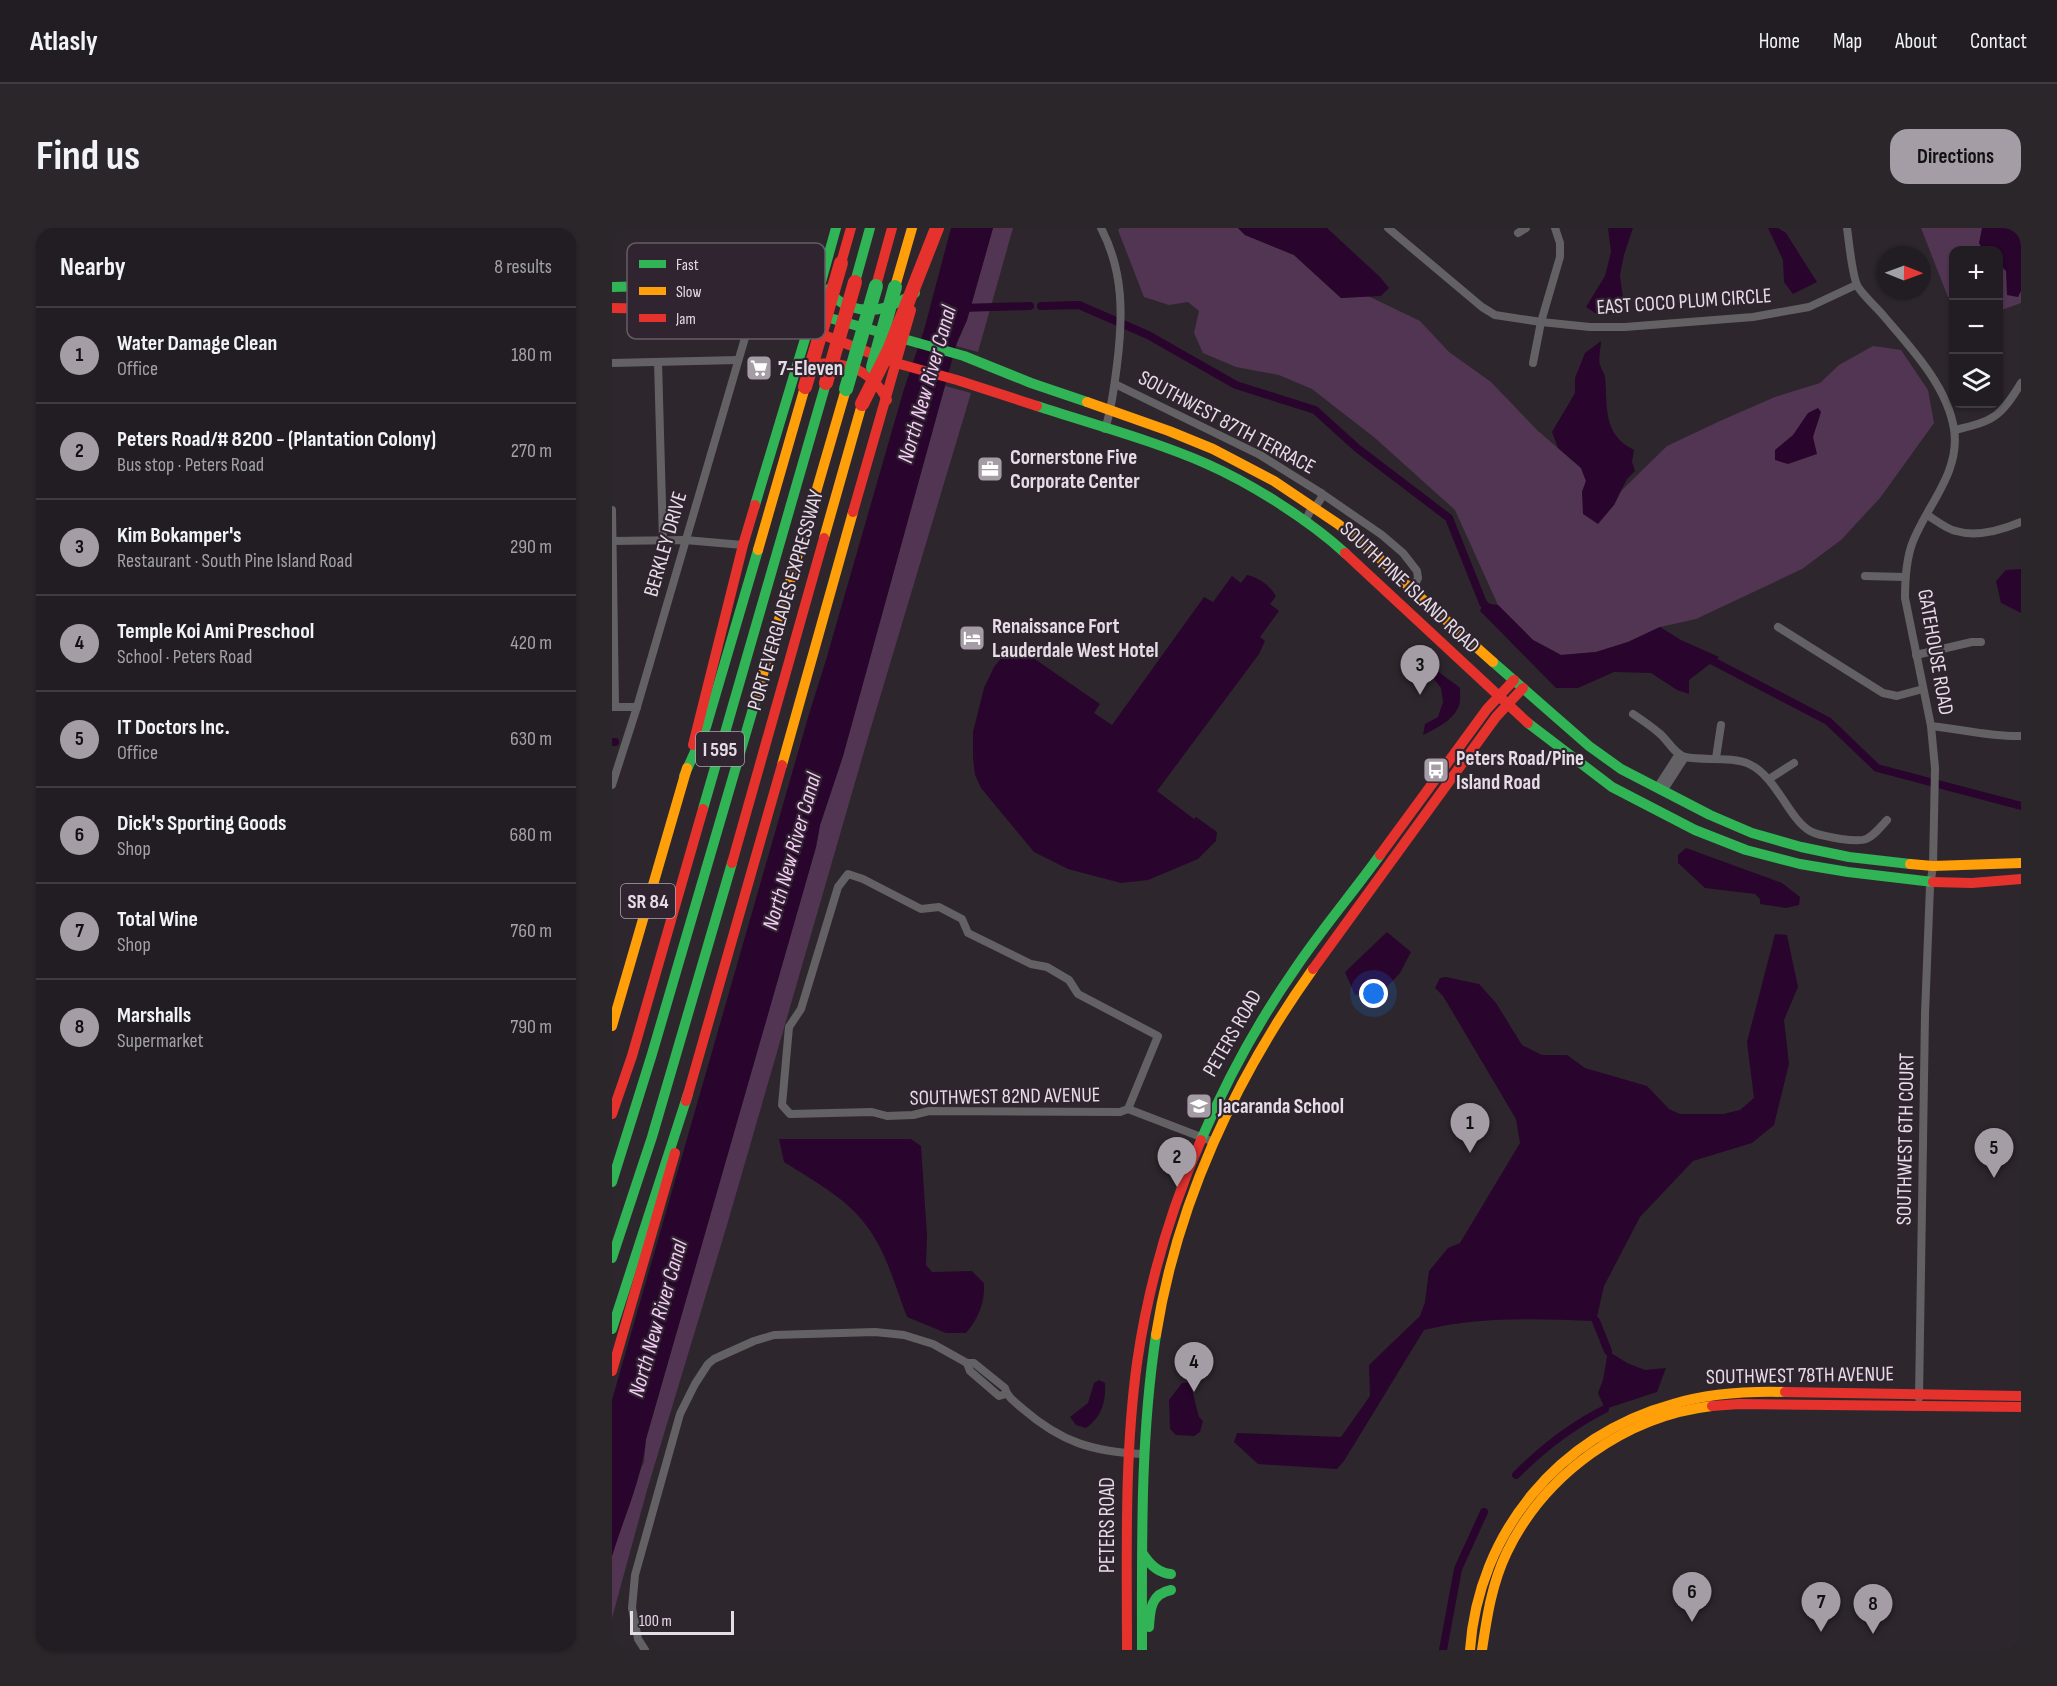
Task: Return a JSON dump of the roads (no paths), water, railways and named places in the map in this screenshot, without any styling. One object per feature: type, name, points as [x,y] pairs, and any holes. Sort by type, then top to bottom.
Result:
[{"type":"main road","name":"SR 84","points":[[825,267],[836,228]]},
{"type":"main road","points":[[825,318],[851,228]]},
{"type":"main road","name":"PORT EVERGLADES EXPRESSWAY","points":[[612,1114],[632,1056],[870,228]]},
{"type":"main road","points":[[612,1182],[652,1054],[892,228]]},
{"type":"main road","name":"PORT EVERGLADES EXPRESSWAY","points":[[612,1258],[624,1226],[700,976],[912,228]]},
{"type":"main road","points":[[612,1329],[688,1094],[838,561],[887,400],[902,365],[909,340],[916,292],[936,228]]},
{"type":"main road","points":[[862,404],[888,350],[936,228]]},
{"type":"main road","points":[[825,278],[834,298],[841,304],[866,312],[885,310],[916,292]]},
{"type":"main road","name":"SOUTH PINE ISLAND ROAD","points":[[612,287],[627,287]]},
{"type":"main road","name":"SOUTH PINE ISLAND ROAD","points":[[825,317],[964,356],[1169,431],[1274,481],[1338,524],[1373,552],[1411,589],[1589,746],[1621,769],[1710,815],[1752,833],[1801,847],[1972,883],[2021,879]]},
{"type":"main road","name":"SOUTH PINE ISLAND ROAD","points":[[825,336],[902,365],[957,380],[1207,464],[1266,496],[1330,539],[1357,562],[1527,722],[1612,787],[1670,819],[1746,850],[1800,864],[1848,872],[1932,874],[2021,863]]},
{"type":"main road","name":"SR 84","points":[[612,1026],[684,776],[743,545],[805,339]]},
{"type":"main road","points":[[684,776],[706,727],[819,339]]},
{"type":"main road","points":[[793,379],[804,366],[814,363],[851,367],[872,378],[887,400]]},
{"type":"main road","name":"PETERS ROAD","points":[[1127,1650],[1128,1453],[1137,1361],[1158,1255],[1200,1137],[1248,1043],[1284,984],[1518,684]]},
{"type":"main road","name":"PETERS ROAD","points":[[1142,1650],[1143,1454],[1146,1408],[1161,1313],[1173,1259],[1214,1143],[1262,1047],[1294,995],[1465,760],[1503,701]]},
{"type":"main road","points":[[1670,819],[1680,813],[1690,811],[1710,815]]},
{"type":"main road","points":[[612,1371],[678,1144],[688,1094]]},
{"type":"main road","points":[[612,1268],[624,1226]]},
{"type":"main road","name":"SOUTHWEST 78TH AVENUE","points":[[1519,1518],[1540,1484],[1567,1458],[1613,1427],[1638,1415],[1678,1402],[1732,1393],[1763,1397],[1919,1400],[2021,1407]]},
{"type":"main road","name":"SOUTHWEST 78TH AVENUE","points":[[1519,1518],[1574,1467],[1605,1444],[1662,1416],[1706,1406],[1739,1404],[1763,1397],[1919,1400],[2021,1396]]},
{"type":"main road","points":[[1470,1650],[1474,1613],[1492,1554],[1519,1518]]},
{"type":"main road","points":[[1482,1650],[1486,1615],[1503,1559],[1519,1518]]},
{"type":"main road","points":[[1143,1554],[1157,1570],[1171,1574]]},
{"type":"main road","points":[[1142,1650],[1148,1640],[1150,1608],[1154,1597],[1171,1590]]},
{"type":"street","points":[[1101,228],[1109,243],[1120,284],[1122,310],[1115,384],[1111,411],[1105,429]]},
{"type":"street","name":"EAST COCO PLUM CIRCLE","points":[[1388,228],[1482,307],[1495,315],[1541,322],[1590,327],[1624,327],[1753,317],[1809,307],[1856,285]]},
{"type":"street","points":[[1518,232],[1526,228]]},
{"type":"street","points":[[1533,363],[1541,322],[1560,257],[1560,243],[1555,228]]},
{"type":"street","points":[[1847,228],[1856,285]]},
{"type":"street","name":"GATEHOUSE ROAD","points":[[1856,285],[1933,378],[1946,403],[1955,430],[1953,459],[1945,483],[1912,544],[1905,577],[1905,598],[1931,726],[1935,768],[1932,874]]},
{"type":"street","name":"BERKLEY DRIVE","points":[[612,784],[638,707],[744,339]]},
{"type":"street","points":[[612,363],[738,360]]},
{"type":"street","points":[[658,362],[663,540]]},
{"type":"street","points":[[1955,430],[1986,423],[1997,416],[2021,383]]},
{"type":"street","name":"SOUTHWEST 87TH TERRACE","points":[[1115,384],[1260,455],[1382,535],[1403,553],[1417,571],[1416,585],[1411,589]]},
{"type":"street","name":"SOUTHWEST 87TH TERRACE","points":[[1305,522],[1312,507],[1316,506],[1322,497],[1321,493]]},
{"type":"street","points":[[612,510],[614,707],[638,707]]},
{"type":"street","points":[[1927,515],[1955,531],[1978,533],[2010,527],[2021,522]]},
{"type":"street","points":[[612,541],[685,540],[743,545]]},
{"type":"street","points":[[1865,576],[1905,577]]},
{"type":"street","points":[[1778,627],[1883,693],[1897,696],[1923,689]]},
{"type":"street","points":[[1916,655],[1981,642]]},
{"type":"street","points":[[1633,714],[1657,731],[1682,755],[1748,763],[1769,780],[1809,831],[1860,842],[1873,836],[1887,820]]},
{"type":"street","points":[[1716,758],[1721,725]]},
{"type":"street","points":[[1931,726],[1970,730],[1996,736],[2021,736]]},
{"type":"street","points":[[1660,790],[1682,755]]},
{"type":"street","points":[[1769,780],[1794,764]]},
{"type":"street","name":"SOUTHWEST 82ND AVENUE","points":[[1128,1109],[1158,1036],[1078,994],[1069,980],[1047,967],[1030,964],[968,933],[962,919],[947,911],[939,908],[921,909],[863,879],[848,874],[838,888],[801,1009],[789,1027],[782,1105],[790,1114],[872,1112],[886,1116],[913,1115],[929,1111],[1120,1112],[1128,1109],[1214,1143]]},
{"type":"street","name":"SOUTHWEST 6TH COURT","points":[[1919,1400],[1925,1026],[1932,874]]},
{"type":"street","points":[[645,1650],[638,1639],[632,1608],[634,1575],[680,1414],[708,1364],[754,1341],[774,1335],[875,1332],[904,1335],[933,1344],[967,1363],[970,1371],[999,1396],[1006,1394],[1048,1429],[1065,1439],[1095,1448],[1143,1454]]},
{"type":"water","name":"North New River Canal","points":[[951,228],[993,228],[967,320],[957,342],[843,756],[820,825],[816,847],[646,1439],[637,1483],[612,1556],[612,1400],[809,714],[904,389],[924,330]]},
{"type":"water","points":[[1238,228],[1327,228],[1389,288],[1381,296],[1341,298],[1294,255],[1245,235]]},
{"type":"water","points":[[1608,228],[1633,228],[1620,275],[1624,305],[1619,312],[1600,316],[1586,307],[1605,276],[1611,252]]},
{"type":"water","points":[[1768,228],[1778,228],[1786,233],[1817,282],[1793,294],[1784,282],[1783,260]]},
{"type":"water","points":[[1982,228],[2021,228],[2021,291],[2018,297],[2007,295],[2003,246],[1981,246],[1979,243]]},
{"type":"water","points":[[1601,341],[1599,362],[1605,377],[1609,419],[1616,436],[1634,450],[1632,462],[1635,471],[1627,479],[1614,505],[1598,524],[1583,514],[1582,492],[1586,481],[1581,468],[1558,448],[1552,432],[1575,393],[1575,378],[1585,353]]},
{"type":"water","points":[[1818,408],[1821,412],[1813,437],[1817,454],[1788,464],[1775,460],[1775,450],[1793,435],[1808,413]]},
{"type":"water","points":[[2021,569],[2021,613],[2001,603],[1996,581],[2006,570]]},
{"type":"water","points":[[1247,575],[1264,582],[1270,588],[1276,596],[1270,604],[1279,611],[1260,637],[1265,641],[1259,654],[1157,791],[1194,819],[1196,817],[1217,832],[1216,841],[1198,859],[1148,880],[1121,883],[1068,869],[1034,852],[981,788],[975,775],[973,732],[984,688],[994,667],[1009,649],[1017,649],[1026,653],[1100,704],[1094,713],[1112,725],[1204,597],[1213,602],[1232,576],[1241,583]]},
{"type":"water","points":[[1483,603],[1498,605],[1533,640],[1561,655],[1596,652],[1628,642],[1660,627],[1681,640],[1719,657],[1689,680],[1689,694],[1677,690],[1651,673],[1614,672],[1578,688],[1556,688],[1480,611]]},
{"type":"water","points":[[1421,655],[1460,688],[1460,704],[1452,717],[1423,735],[1425,724],[1438,717],[1443,702],[1441,688],[1429,673]]},
{"type":"water","points":[[1686,848],[1782,883],[1800,897],[1799,905],[1786,908],[1760,904],[1760,899],[1755,894],[1705,888],[1678,863],[1678,855]]},
{"type":"water","points":[[1387,932],[1411,952],[1400,973],[1385,989],[1355,995],[1345,972]]},
{"type":"water","points":[[1775,934],[1787,935],[1798,987],[1784,1020],[1789,1064],[1774,1125],[1752,1143],[1693,1161],[1640,1217],[1604,1286],[1596,1321],[1488,1320],[1424,1330],[1337,1469],[1258,1464],[1234,1442],[1237,1433],[1341,1437],[1370,1396],[1369,1365],[1420,1316],[1425,1302],[1429,1271],[1448,1248],[1460,1243],[1520,1143],[1516,1119],[1443,996],[1435,988],[1440,978],[1446,977],[1479,984],[1496,1003],[1522,1045],[1542,1055],[1567,1055],[1585,1068],[1647,1086],[1669,1109],[1680,1114],[1723,1114],[1740,1110],[1754,1098],[1747,1042]]},
{"type":"water","points":[[779,1139],[911,1139],[921,1146],[927,1235],[926,1265],[932,1272],[972,1271],[984,1283],[980,1310],[966,1333],[946,1333],[907,1317],[879,1245],[872,1234],[848,1205],[817,1182],[784,1162]]},
{"type":"water","points":[[1608,1351],[1627,1363],[1645,1370],[1666,1368],[1657,1392],[1605,1409],[1598,1393],[1603,1380]]},
{"type":"water","points":[[1099,1380],[1105,1383],[1105,1390],[1104,1402],[1099,1414],[1086,1428],[1076,1425],[1070,1417],[1088,1403],[1094,1383]]},
{"type":"water","points":[[1190,1382],[1199,1417],[1203,1421],[1200,1432],[1194,1436],[1176,1435],[1170,1429],[1169,1400],[1182,1383]]},
{"type":"waterway","points":[[1041,306],[1079,305],[1148,335],[1236,385],[1315,410],[1357,448],[1449,518],[1483,603],[1488,608]]},
{"type":"waterway","name":"North New River Canal","points":[[961,308],[1030,306]]},
{"type":"waterway","points":[[1707,658],[1828,721],[1877,768],[2021,806]]},
{"type":"waterway","points":[[1596,1321],[1608,1351]]},
{"type":"waterway","points":[[1516,1475],[1558,1438],[1605,1409]]},
{"type":"waterway","points":[[1443,1650],[1458,1569],[1484,1512]]},
{"type":"place","name":"7-Eleven","points":[[759,368]]},
{"type":"place","name":"Cornerstone Five Corporate Center","points":[[990,469]]},
{"type":"place","name":"Renaissance Fort Lauderdale West Hotel","points":[[972,638]]},
{"type":"place","name":"Kim Bokamper's","points":[[1420,695]]},
{"type":"place","name":"Peters Road/Pine Island Road","points":[[1436,770]]},
{"type":"place","name":"Jacaranda School","points":[[1199,1106]]},
{"type":"place","name":"Water Damage Clean","points":[[1470,1153]]},
{"type":"place","name":"IT Doctors Inc.","points":[[1994,1178]]},
{"type":"place","name":"Peters Road/# 8200 - (Plantation Colony)","points":[[1177,1187]]},
{"type":"place","name":"Temple Koi Ami Preschool","points":[[1194,1392]]},
{"type":"place","name":"Dick's Sporting Goods","points":[[1692,1622]]},
{"type":"place","name":"Total Wine","points":[[1821,1632]]},
{"type":"place","name":"Marshalls","points":[[1873,1634]]}]
